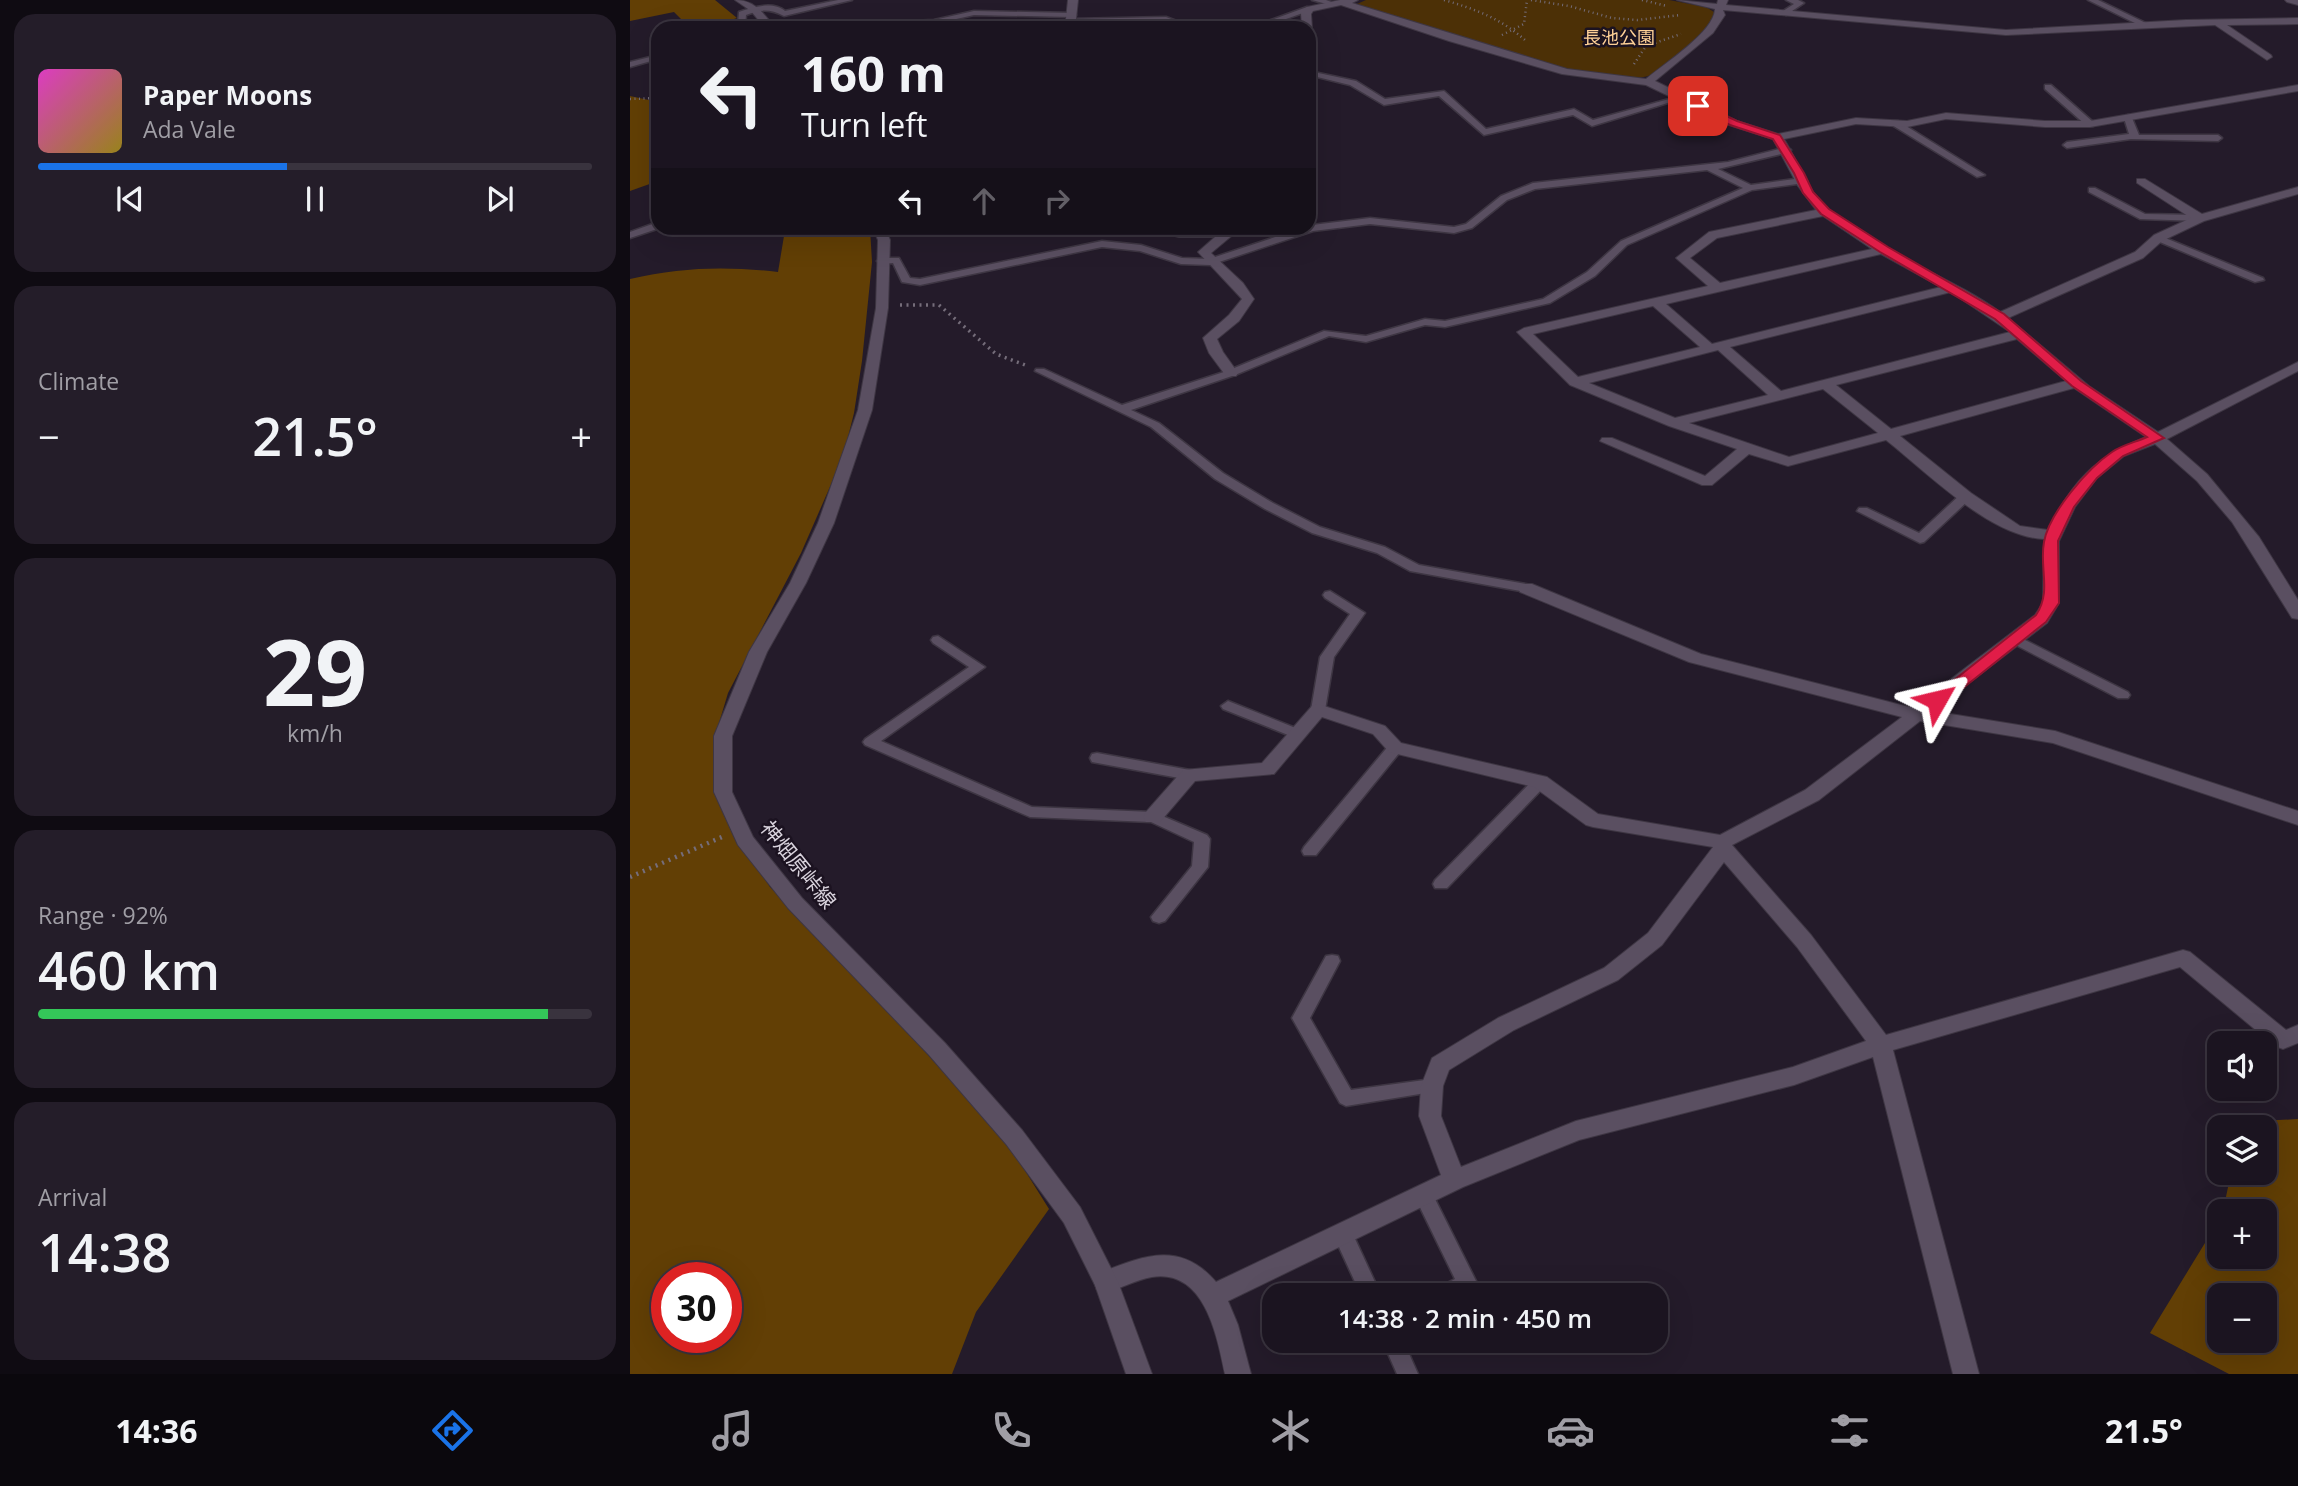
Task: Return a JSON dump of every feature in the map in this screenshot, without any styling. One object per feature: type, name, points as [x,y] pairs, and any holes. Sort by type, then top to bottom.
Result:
[{"type":"street","points":[[740,0],[754,9],[764,21]]},
{"type":"street","points":[[1071,21],[1073,0]]},
{"type":"street","points":[[1682,0],[1786,13],[1921,25],[1954,31],[2029,33],[2146,25],[2298,21]]},
{"type":"street","points":[[2290,0],[2298,2]]},
{"type":"street","points":[[1307,21],[1306,13],[1310,9],[1348,1],[1452,39],[1566,72],[1648,82],[1734,123],[1777,137],[1856,121],[1918,123],[1946,116],[2045,124],[2090,124],[2298,88]]},
{"type":"street","points":[[1648,82],[1710,31],[1720,15],[1721,4]]},
{"type":"street","points":[[2217,22],[2267,57]]},
{"type":"street","points":[[1777,137],[1787,150],[1808,193],[1825,212],[1999,317],[2076,383],[2157,438],[2232,508],[2261,549],[2298,614]]},
{"type":"street","points":[[2141,181],[2200,218]]},
{"type":"street","points":[[1999,317],[2139,255],[2158,238],[2200,218],[2298,190]]},
{"type":"street","points":[[1717,287],[1682,258],[1713,235],[1825,212]]},
{"type":"street","name":"神畑原峠線","points":[[882,235],[882,305],[865,410],[826,523],[798,583],[758,652],[723,736],[723,792],[745,840],[795,903],[937,1049],[1014,1137],[1072,1215],[1106,1282],[1139,1374]]},
{"type":"street","points":[[1226,235],[1204,252],[1210,262],[1242,287],[1248,299],[1234,318],[1210,338],[1216,353],[1231,373]]},
{"type":"street","points":[[1884,250],[1524,332],[1575,382],[1674,423],[1788,462],[2076,383]]},
{"type":"street","points":[[1575,382],[1952,288]]},
{"type":"street","points":[[1655,301],[1778,396]]},
{"type":"street","points":[[1674,423],[2020,334]]},
{"type":"street","points":[[1455,1180],[1430,1116],[1432,1086],[1440,1064],[1506,1024],[1611,974],[1655,939],[1723,845],[1812,795],[2041,619],[2051,603],[2051,541],[2068,506],[2092,475],[2119,453],[2157,438],[2298,366]]},
{"type":"street","points":[[1827,385],[1966,496],[2014,529],[2029,534],[2054,535]]},
{"type":"street","points":[[1607,441],[1707,482],[1747,448]]},
{"type":"street","points":[[1526,589],[1695,658],[1917,715],[2055,737],[2298,818]]},
{"type":"street","points":[[1153,817],[1190,775],[1267,769],[1318,710],[1379,730],[1395,748],[1540,782],[1593,820],[1723,845],[1804,941],[1881,1045],[1966,1374]]},
{"type":"street","points":[[1213,1295],[1455,1180],[1576,1131],[1794,1076],[1881,1045],[2183,958],[2283,1040],[2298,1034]]},
{"type":"street","points":[[1106,1282],[1142,1268],[1170,1265],[1192,1275],[1213,1295],[1229,1335],[1238,1374]]},
{"type":"lane","points":[[742,21],[742,14],[754,9],[778,8],[786,18],[848,0]]},
{"type":"lane","points":[[1316,0],[1329,3]]},
{"type":"lane","points":[[1786,13],[1800,3],[1790,0]]},
{"type":"lane","points":[[2092,0],[2146,25]]},
{"type":"lane","points":[[1274,21],[1310,9]]},
{"type":"lane","points":[[938,21],[974,13],[1071,21],[1172,21]]},
{"type":"lane","points":[[630,65],[651,59]]},
{"type":"lane","points":[[1316,75],[1353,83],[1384,102],[1441,93],[1484,132],[1574,112],[1592,123],[1680,98]]},
{"type":"lane","points":[[2048,87],[2090,124]]},
{"type":"lane","points":[[2128,118],[2135,136]]},
{"type":"lane","points":[[1895,123],[1980,175]]},
{"type":"lane","points":[[2067,145],[2135,136],[2218,138]]},
{"type":"lane","points":[[1316,229],[1370,221],[1454,230],[1469,226],[1504,198],[1533,186],[1709,167],[1787,150]]},
{"type":"lane","points":[[1709,167],[1750,188]]},
{"type":"lane","points":[[1122,409],[1231,373],[1328,332],[1366,339],[1425,322],[1445,324],[1546,301],[1591,274],[1624,243],[1750,188],[1802,180]]},
{"type":"lane","points":[[2092,190],[2143,217],[2200,218]]},
{"type":"lane","points":[[630,235],[651,228]]},
{"type":"lane","points":[[882,261],[896,260],[906,280],[920,282],[1102,244],[1141,248],[1181,261],[1210,262],[1289,235]]},
{"type":"lane","points":[[2158,238],[2259,280]]},
{"type":"lane","points":[[1040,371],[1155,425],[1219,476],[1316,530],[1381,550],[1415,568],[1526,589]]},
{"type":"lane","points":[[1863,511],[1920,540],[1966,496]]},
{"type":"lane","points":[[1318,710],[1327,657],[1358,613],[1330,595]]},
{"type":"lane","points":[[938,640],[978,667],[870,742],[1030,812],[1153,817],[1202,839],[1200,867],[1159,917]]},
{"type":"lane","points":[[2017,640],[2123,695]]},
{"type":"lane","points":[[1228,706],[1298,734]]},
{"type":"lane","points":[[1310,851],[1395,748]]},
{"type":"lane","points":[[1097,758],[1190,775]]},
{"type":"lane","points":[[1441,884],[1540,782]]},
{"type":"lane","points":[[1332,961],[1301,1018],[1346,1098],[1432,1086]]},
{"type":"lane","points":[[1423,1195],[1467,1283]]},
{"type":"lane","points":[[1343,1234],[1365,1283]]},
{"type":"lane","points":[[1398,1353],[1408,1374]]},
{"type":"path","points":[[1444,0],[1482,11],[1514,30],[1515,34],[1530,44]]},
{"type":"path","points":[[1514,30],[1525,25],[1529,19],[1529,0],[1569,6],[1612,18],[1637,20],[1684,15]]},
{"type":"path","points":[[1642,0],[1673,7]]},
{"type":"path","points":[[1622,66],[1635,64],[1636,54],[1647,44],[1680,34],[1687,29]]},
{"type":"path","points":[[630,99],[651,98]]},
{"type":"path","points":[[882,305],[939,305],[996,354],[1040,371]]},
{"type":"path","points":[[630,877],[733,833]]},
{"type":"green space","name":"長池公園","points":[[1366,0],[1669,0],[1706,7],[1717,14],[1687,48],[1667,65],[1651,75],[1626,78],[1592,75],[1506,54],[1357,4]]},
{"type":"shaded area","points":[[630,0],[715,0],[737,18],[728,21],[683,21],[674,12],[630,21]]},
{"type":"shaded area","points":[[630,96],[651,100],[651,184],[630,191]]},
{"type":"shaded area","points":[[786,235],[870,235],[872,262],[862,361],[854,413],[843,457],[801,553],[728,693],[716,733],[733,833],[770,887],[870,991],[1007,1142],[1049,1209],[976,1312],[952,1374],[630,1374],[630,279],[668,272],[740,269],[778,272]]},
{"type":"shaded area","points":[[2298,1119],[2298,1374],[2229,1374],[2150,1333],[2207,1240],[2207,1269],[2277,1269],[2277,1199],[2226,1199],[2228,1185],[2277,1185],[2277,1120]]},
{"type":"route","points":[[1698,106],[1734,123],[1777,137],[1787,150],[1808,193],[1825,212],[1884,250],[1976,301],[1999,317],[2076,383],[2157,438],[2119,453],[2092,475],[2068,506],[2051,541],[2051,603],[2041,619],[1937,700]]}]
